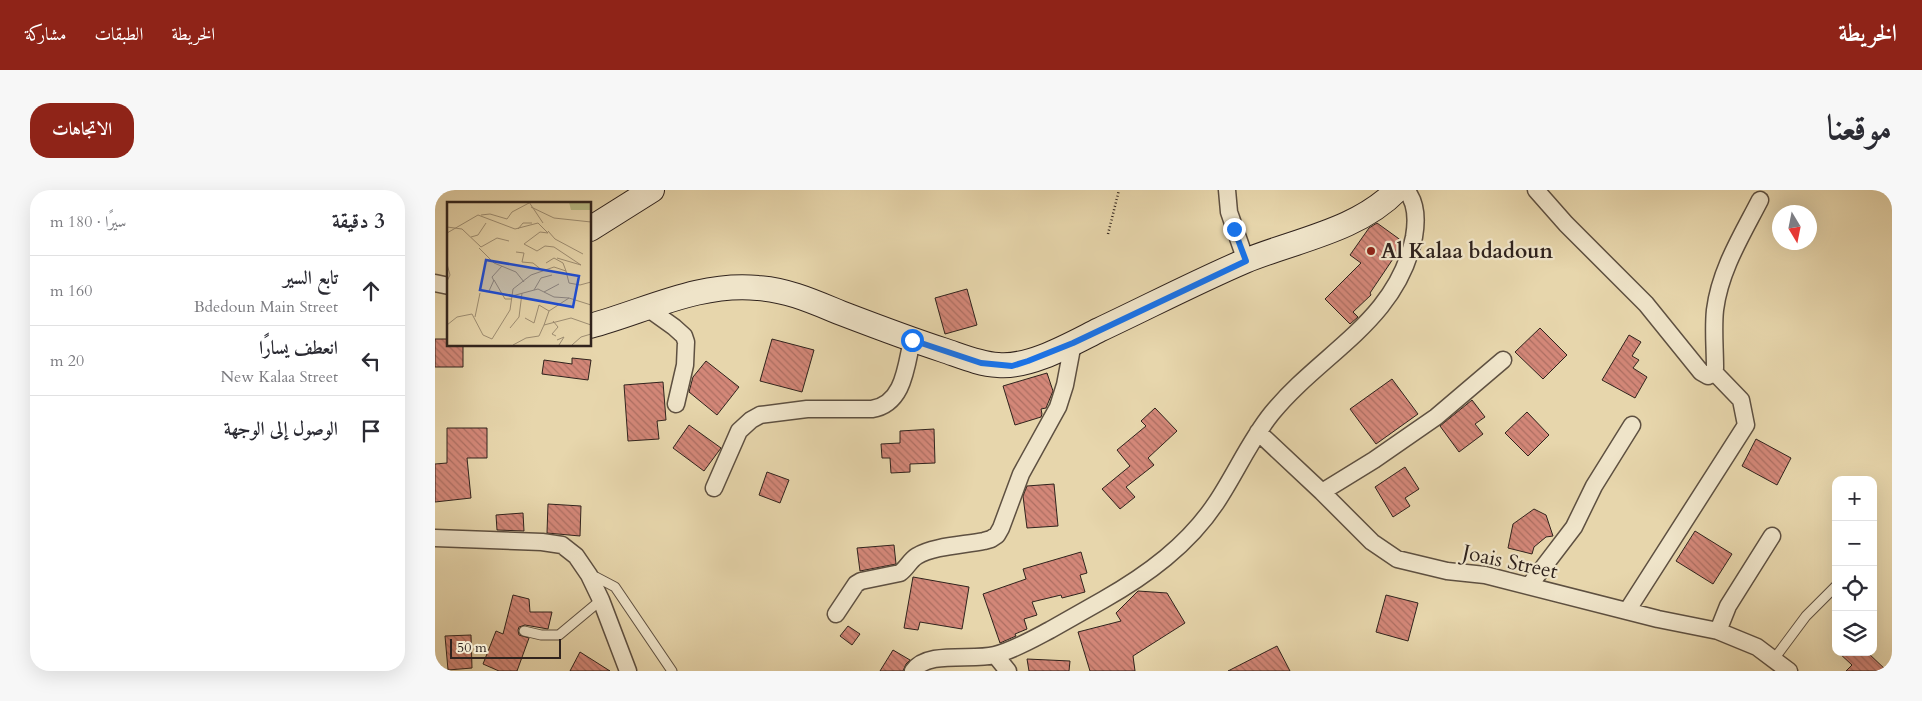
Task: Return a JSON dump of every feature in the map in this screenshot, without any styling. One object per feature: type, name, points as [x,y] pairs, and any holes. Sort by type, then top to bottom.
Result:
[{"type":"main road","points":[[591,228],[652,190]]},
{"type":"main road","points":[[591,326],[688,293],[757,287],[788,292],[912,340],[981,363],[1012,366],[1073,343],[1246,261],[1315,237],[1353,221],[1369,212],[1397,190]]},
{"type":"street","points":[[1227,190],[1229,212],[1246,261]]},
{"type":"street","points":[[913,671],[921,662],[941,658],[995,656],[1026,643],[1104,600],[1161,563],[1187,539],[1205,519],[1244,458],[1258,432],[1273,411],[1360,329],[1392,293],[1406,266],[1415,232],[1414,201],[1407,190]]},
{"type":"street","points":[[1536,190],[1565,224],[1646,304],[1701,372],[1708,376],[1714,372]]},
{"type":"street","points":[[1627,611],[1746,426],[1741,400],[1714,372],[1715,309],[1726,267],[1760,200]]},
{"type":"street","points":[[646,307],[674,327],[684,336],[686,342],[685,365],[676,404]]},
{"type":"street","points":[[714,488],[739,430],[760,415],[807,409],[872,409],[880,408],[891,402],[903,379],[912,340]]},
{"type":"street","points":[[836,614],[856,584],[861,581],[900,573],[905,570],[912,559],[922,553],[984,541],[997,535],[1024,468],[1058,407],[1065,385],[1073,343]]},
{"type":"street","points":[[1323,492],[1437,417],[1503,360]]},
{"type":"street","points":[[1529,586],[1574,527],[1594,486],[1632,426]]},
{"type":"street","name":"Joais Street","points":[[1258,432],[1323,492],[1372,542],[1397,559],[1447,570],[1485,575],[1718,632],[1757,648],[1789,671]]},
{"type":"street","points":[[1718,632],[1728,606],[1772,536]]},
{"type":"street","points":[[435,538],[542,542],[562,545],[576,556],[589,575],[601,600],[628,671]]},
{"type":"street","points":[[995,656],[1008,671]]},
{"type":"lane","points":[[589,575],[615,587],[672,671]]},
{"type":"lane","points":[[1774,659],[1806,616],[1832,590]]},
{"type":"lane","points":[[524,631],[541,635],[559,635],[601,600]]},
{"type":"path","points":[[1108,234],[1119,190]]},
{"type":"building","points":[[1377,223],[1402,241],[1399,250],[1370,293],[1371,295],[1353,312],[1358,317],[1350,324],[1325,299],[1361,263],[1350,255],[1369,228]]},
{"type":"building","points":[[967,289],[977,325],[945,334],[935,298]]},
{"type":"building","points":[[1540,328],[1567,355],[1543,379],[1515,352]]},
{"type":"building","points":[[1629,335],[1641,342],[1632,356],[1639,360],[1633,368],[1647,377],[1635,398],[1602,380]]},
{"type":"building","points":[[435,339],[447,339],[447,346],[463,346],[463,367],[435,367]]},
{"type":"building","points":[[772,339],[814,350],[802,392],[760,381]]},
{"type":"building","points":[[572,358],[591,360],[588,380],[542,374],[544,360],[572,364]]},
{"type":"building","points":[[706,361],[739,387],[717,415],[689,392],[693,377]]},
{"type":"building","points":[[1047,373],[1053,391],[1046,408],[1041,409],[1041,417],[1015,425],[1003,386]]},
{"type":"building","points":[[1392,379],[1418,414],[1376,444],[1350,409]]},
{"type":"building","points":[[663,382],[666,420],[657,421],[659,439],[628,441],[624,385]]},
{"type":"building","points":[[1472,400],[1485,417],[1475,424],[1483,434],[1459,452],[1440,426]]},
{"type":"building","points":[[1155,408],[1177,431],[1148,458],[1154,465],[1126,487],[1135,497],[1120,509],[1102,489],[1130,466],[1117,450],[1146,426],[1141,421]]},
{"type":"building","points":[[1527,412],[1549,435],[1528,456],[1505,433]]},
{"type":"building","points":[[689,425],[721,448],[704,471],[673,448]]},
{"type":"building","points":[[447,428],[487,428],[487,458],[467,458],[471,498],[435,502],[435,464],[447,463]]},
{"type":"building","points":[[934,429],[935,463],[910,464],[910,472],[891,473],[890,458],[882,458],[881,444],[900,443],[900,431]]},
{"type":"building","points":[[1756,439],[1791,458],[1777,485],[1742,466]]},
{"type":"building","points":[[1405,467],[1419,489],[1405,498],[1410,506],[1393,517],[1375,487]]},
{"type":"building","points":[[767,472],[789,480],[780,503],[759,495]]},
{"type":"building","points":[[1054,484],[1058,526],[1027,528],[1023,496],[1027,486]]},
{"type":"building","points":[[548,504],[581,506],[580,536],[547,533]]},
{"type":"building","points":[[1534,509],[1546,515],[1553,536],[1546,537],[1534,547],[1532,554],[1508,548],[1513,524]]},
{"type":"building","points":[[523,513],[524,531],[497,530],[496,515]]},
{"type":"building","points":[[1695,531],[1732,554],[1713,584],[1676,561]]},
{"type":"building","points":[[894,545],[896,564],[860,571],[857,548]]},
{"type":"building","points":[[1081,552],[1087,573],[1080,575],[1085,592],[1062,598],[1061,595],[1032,602],[1037,615],[1024,619],[1027,629],[1000,643],[983,594],[1026,579],[1023,569]]},
{"type":"building","points":[[913,577],[969,587],[962,629],[920,622],[918,630],[904,628]]},
{"type":"building","points":[[1138,591],[1167,593],[1185,623],[1133,656],[1135,671],[1090,671],[1078,632],[1121,621],[1116,613]]},
{"type":"building","points":[[513,595],[529,599],[530,612],[552,612],[548,629],[525,625],[519,627],[519,635],[529,638],[517,671],[499,671],[483,664],[496,631],[503,634]]},
{"type":"building","points":[[1386,595],[1418,603],[1408,641],[1376,632]]},
{"type":"building","points":[[848,626],[860,634],[852,645],[840,636]]},
{"type":"building","points":[[471,635],[472,668],[448,670],[445,636]]},
{"type":"building","points":[[1277,646],[1290,671],[1228,671]]},
{"type":"building","points":[[893,650],[910,660],[903,671],[880,671]]},
{"type":"building","points":[[580,652],[610,671],[570,671]]},
{"type":"building","points":[[1842,656],[1871,656],[1887,671],[1846,671],[1852,665]]},
{"type":"building","points":[[1027,659],[1070,661],[1069,671],[1029,671]]},
{"type":"place","name":"Al Kalaa bdadoun","points":[[1371,251]]},
{"type":"route","points":[[912,340],[981,363],[1012,366],[1028,361],[1073,343],[1246,261],[1234,229]]}]
